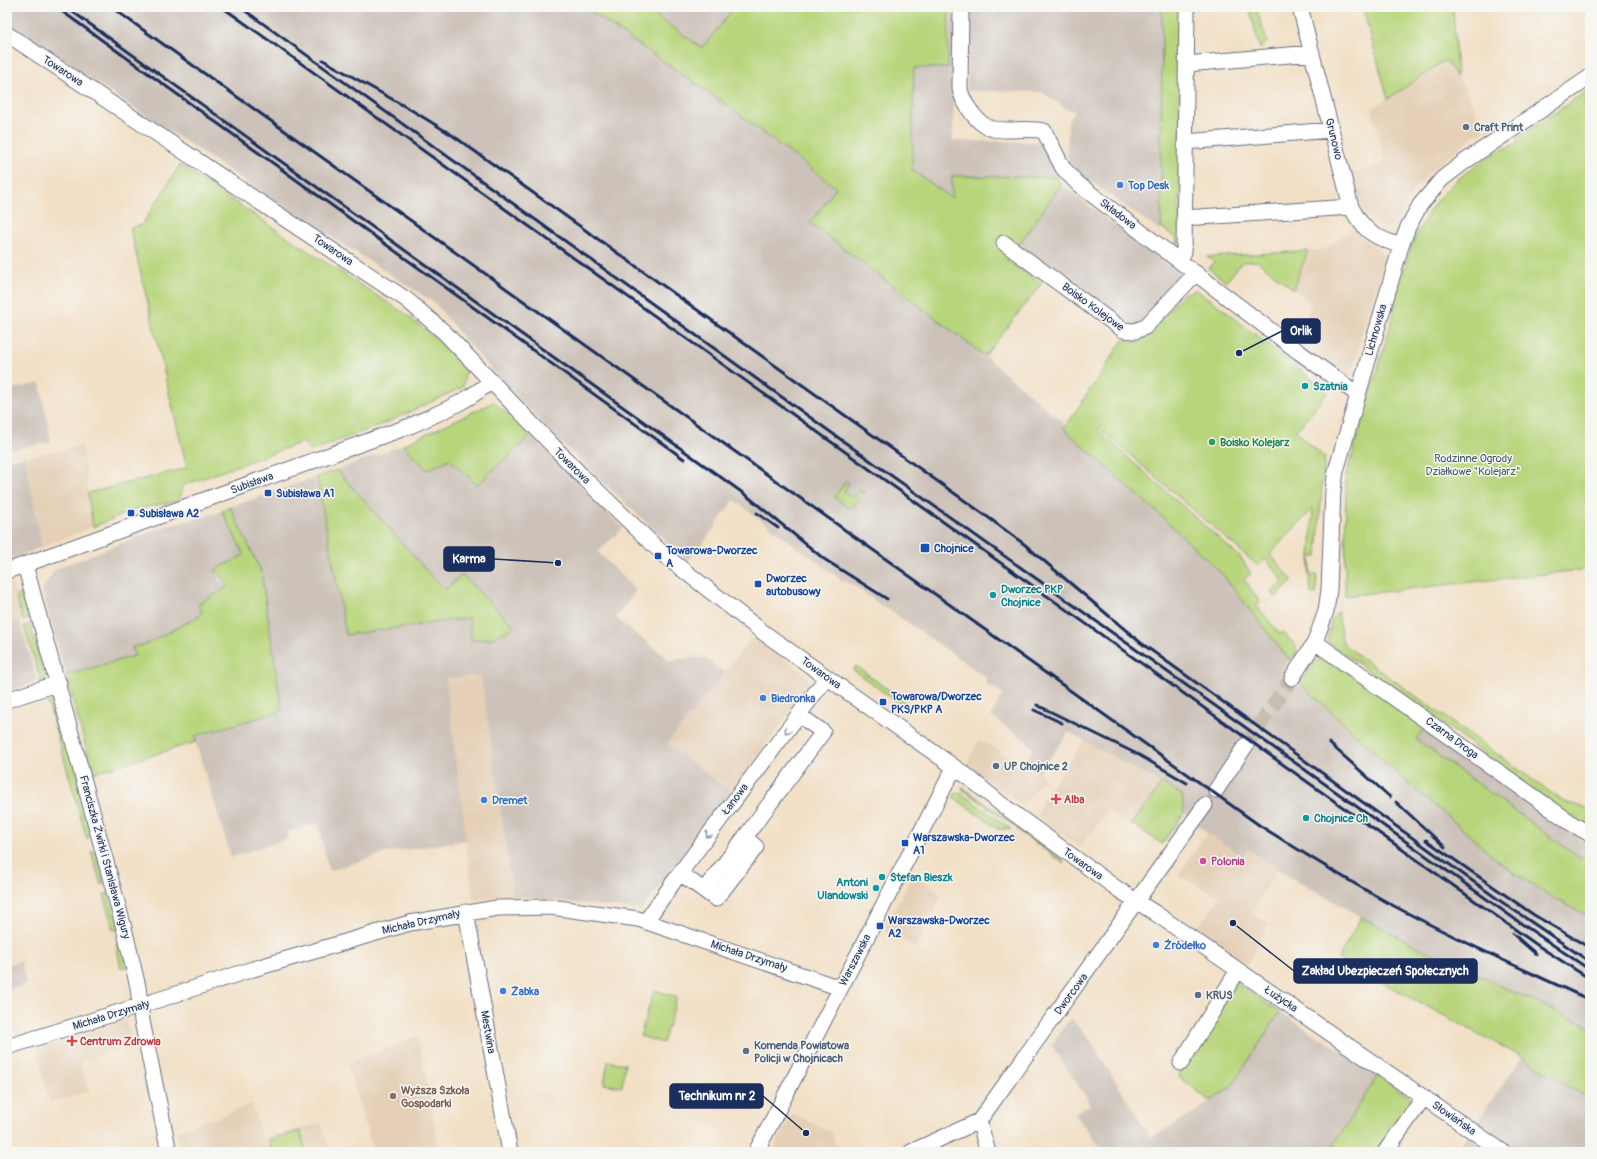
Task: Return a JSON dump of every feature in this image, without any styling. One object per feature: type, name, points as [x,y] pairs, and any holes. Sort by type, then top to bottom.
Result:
[{"type":"street","name":"Składowa","points":[[961,7],[960,89],[962,97],[970,111],[992,129],[1044,131],[1066,173],[1078,184],[1357,394]]},
{"type":"street","points":[[1179,260],[1184,252],[1187,7]]},
{"type":"street","name":"Grunowo","points":[[1300,7],[1351,207],[1361,224],[1368,232],[1378,238],[1401,246]]},
{"type":"street","name":"Towarowa","points":[[7,34],[407,300],[444,332],[581,475],[664,555],[733,609],[1137,902]]},
{"type":"street","points":[[1187,64],[1312,53]]},
{"type":"street","name":"Lichnowska","points":[[1292,678],[1315,642],[1324,621],[1328,602],[1333,490],[1336,471],[1357,394],[1408,227],[1428,193],[1442,180],[1464,162],[1590,77]]},
{"type":"street","points":[[1185,142],[1331,130]]},
{"type":"street","points":[[1184,218],[1351,207]]},
{"type":"street","name":"Boisko Kolejowe","points":[[1004,243],[1123,330],[1128,332],[1145,327],[1196,273]]},
{"type":"street","name":"Subisława","points":[[7,572],[410,426],[473,395],[491,381]]},
{"type":"street","name":"Franciszka Żwirki i Stanisława Wigury","points":[[25,565],[59,683],[125,932],[138,987],[140,1006],[169,1152]]},
{"type":"street","name":"Czarna Droga","points":[[1315,642],[1574,826],[1590,834]]},
{"type":"street","name":"Łanowa","points":[[646,921],[680,873],[827,677]]},
{"type":"street","points":[[7,700],[59,683]]},
{"type":"street","points":[[680,873],[716,899],[756,847],[745,837],[823,732],[799,715]]},
{"type":"street","points":[[1216,790],[1246,745]]},
{"type":"street","name":"Warszawska","points":[[756,1152],[954,768]]},
{"type":"street","name":"Dworcowa","points":[[911,1152],[979,1121],[1205,805]]},
{"type":"street","name":"Łużycka","points":[[1137,902],[1424,1097]]},
{"type":"street","name":"Michała Drzymały","points":[[7,1047],[253,969],[410,923],[466,912],[497,908],[538,906],[615,914],[646,921],[840,988]]},
{"type":"street","name":"Mestwina","points":[[466,912],[510,1152]]},
{"type":"street","points":[[1181,1063],[1238,970]]},
{"type":"street","points":[[1385,1152],[1424,1097]]},
{"type":"street","name":"Słowiańska","points":[[1424,1097],[1503,1152]]},
{"type":"street","points":[[979,1121],[988,1152]]},
{"type":"shaded area","points":[[7,7],[480,7],[488,11],[491,7],[584,7],[728,106],[836,189],[810,223],[985,356],[1067,426],[1064,429],[1161,516],[1222,574],[1289,660],[1282,671],[1300,683],[1400,776],[1500,863],[1547,895],[1590,917],[1590,1027],[1499,986],[1395,936],[1292,878],[1247,849],[1244,857],[1207,833],[1185,813],[1182,795],[1069,732],[1039,773],[1025,762],[1034,747],[991,716],[1003,693],[985,683],[987,678],[853,585],[843,581],[734,500],[700,548],[687,561],[546,428],[464,339],[435,303],[262,192],[7,24]]},
{"type":"shaded area","points":[[644,7],[735,7],[702,48]]},
{"type":"shaded area","points":[[952,7],[955,7],[953,141],[1043,142],[1057,177],[952,176],[952,198],[912,170],[914,67],[948,68]]},
{"type":"shaded area","points":[[968,7],[1162,7],[1161,231],[1067,165],[1068,122],[1075,110],[1068,110],[1042,92],[967,91]]},
{"type":"shaded area","points":[[1445,60],[1463,85],[1484,130],[1471,138],[1430,172],[1412,192],[1400,214],[1396,226],[1389,228],[1380,227],[1365,214],[1350,174],[1385,164],[1372,109]]},
{"type":"shaded area","points":[[1061,185],[1181,274],[1174,286],[1141,325],[1126,325],[1018,245]]},
{"type":"shaded area","points":[[1354,230],[1364,240],[1379,249],[1385,259],[1360,339],[1352,375],[1347,375],[1300,340],[1311,303],[1293,289],[1308,251],[1327,249],[1345,233]]},
{"type":"shaded area","points":[[40,383],[51,442],[7,451],[7,390]]},
{"type":"shaded area","points":[[531,435],[623,528],[598,552],[636,590],[616,618],[669,660],[704,657],[725,673],[667,744],[731,791],[641,910],[513,896],[481,676],[446,678],[466,840],[385,853],[329,871],[318,824],[289,831],[287,839],[231,857],[194,737],[282,711],[261,571],[230,507],[317,477],[346,635],[469,618],[490,639],[444,591],[337,470],[403,445],[427,470],[448,459],[477,485]]},
{"type":"shaded area","points":[[82,446],[93,527],[42,547],[25,457]]},
{"type":"shaded area","points":[[25,457],[42,547],[7,561],[7,460]]},
{"type":"shaded area","points":[[222,511],[244,555],[215,570],[219,579],[228,587],[198,604],[202,613],[199,616],[144,645],[133,647],[135,656],[66,675],[42,590],[55,569],[166,526],[197,519]]},
{"type":"shaded area","points":[[12,582],[23,621],[7,625],[7,583]]},
{"type":"shaded area","points":[[20,621],[37,681],[7,692],[7,625]]},
{"type":"shaded area","points":[[754,636],[807,676],[809,687],[731,791],[667,744]]},
{"type":"shaded area","points":[[481,676],[513,896],[473,900],[446,678]]},
{"type":"shaded area","points":[[1425,728],[1552,816],[1590,847],[1590,852],[1581,859],[1415,739]]},
{"type":"shaded area","points":[[1085,739],[1162,783],[1131,825],[1108,810],[1080,847],[1037,816],[1042,800]]},
{"type":"shaded area","points":[[979,740],[998,749],[1021,766],[1025,762],[1045,777],[1023,806],[966,765]]},
{"type":"shaded area","points":[[1207,833],[1244,857],[1246,849],[1278,869],[1251,913],[1269,923],[1247,965],[1196,929],[1220,897],[1178,875]]},
{"type":"shaded area","points":[[912,876],[933,887],[941,897],[916,948],[884,931]]},
{"type":"shaded area","points":[[21,961],[26,984],[7,990],[7,965]]},
{"type":"shaded area","points":[[1280,1012],[1378,1075],[1329,1152],[1283,1152],[1275,1145],[1264,1152],[1099,1152],[1102,1150],[1075,1114],[1091,1104],[1051,1045],[1071,1018],[1092,1043],[1151,1138],[1201,1108],[1231,1087]]},
{"type":"shaded area","points":[[126,1021],[132,1045],[80,1062],[89,1091],[49,1103],[37,1049]]},
{"type":"shaded area","name":"Wyższa Szkoła Gospodarki","points":[[418,1036],[440,1152],[374,1152],[347,1064]]},
{"type":"shaded area","points":[[1522,1057],[1590,1099],[1590,1152],[1517,1152],[1476,1123]]},
{"type":"shaded area","points":[[252,1103],[262,1138],[321,1123],[330,1152],[181,1152],[177,1131],[211,1118],[212,1120]]},
{"type":"shaded area","points":[[792,1113],[831,1132],[839,1152],[772,1152]]},
{"type":"shaded area","points":[[1467,1135],[1489,1152],[1455,1152]]},
{"type":"green space","points":[[584,7],[644,7],[702,48],[735,7],[949,7],[948,68],[914,68],[912,170],[952,198],[952,176],[1057,177],[1061,185],[1007,261],[1042,283],[985,356],[810,223],[836,188],[728,106]]},
{"type":"green space","points":[[1162,7],[1182,7],[1179,248],[1175,245],[1177,239],[1161,227]]},
{"type":"green space","points":[[1249,7],[1256,7],[1267,42],[1260,49]]},
{"type":"green space","points":[[1372,7],[1453,7],[1457,77],[1445,60],[1388,99],[1363,9]]},
{"type":"green space","name":"Rodzinne Ogrody Działkowe \"Kolejarz\"","points":[[1590,89],[1590,569],[1345,596],[1346,476],[1394,314],[1392,311],[1405,266],[1420,227],[1430,210],[1443,193],[1459,178],[1493,155],[1517,144],[1517,138]]},
{"type":"green space","points":[[180,165],[317,257],[404,313],[439,341],[466,369],[463,387],[388,422],[311,451],[303,442],[182,486],[179,501],[136,509],[93,527],[88,493],[187,468],[130,228],[142,225]]},
{"type":"green space","points":[[1308,251],[1293,289],[1257,261],[1242,262],[1226,282],[1209,269],[1214,262],[1207,257]]},
{"type":"green space","points":[[1196,290],[1219,306],[1328,392],[1296,431],[1325,458],[1317,557],[1311,557],[1310,574],[1317,574],[1316,594],[1311,593],[1309,574],[1313,508],[1270,554],[1293,581],[1275,598],[1271,593],[1283,581],[1266,559],[1258,566],[1099,428],[1097,430],[1241,558],[1251,574],[1244,579],[1260,602],[1256,605],[1280,634],[1283,632],[1295,645],[1297,654],[1289,660],[1222,574],[1161,516],[1064,429],[1123,340],[1141,342],[1183,294]]},
{"type":"green space","points":[[494,402],[506,413],[510,414],[531,435],[477,485],[449,459],[427,470],[403,445]]},
{"type":"green space","points":[[337,470],[444,590],[462,575],[515,627],[490,639],[471,640],[469,618],[346,635],[317,477]]},
{"type":"green space","points":[[846,481],[849,483],[844,491],[853,498],[860,490],[864,492],[854,506],[849,508],[834,497]]},
{"type":"green space","points":[[230,507],[261,571],[282,711],[195,736],[196,742],[93,773],[66,675],[135,656],[132,647],[144,645],[199,616],[202,613],[198,604],[228,587],[215,570],[244,555],[222,511]]},
{"type":"green space","points":[[23,593],[29,618],[23,621],[16,596]]},
{"type":"green space","points":[[1338,612],[1343,644],[1564,802],[1590,809],[1590,828],[1549,802],[1422,708],[1327,642],[1331,621]]},
{"type":"green space","points":[[30,624],[46,679],[42,684],[24,626]]},
{"type":"green space","points":[[1327,657],[1425,728],[1416,739],[1581,859],[1590,852],[1590,917],[1548,895],[1500,863],[1400,776],[1300,683],[1315,661]]},
{"type":"green space","points":[[856,666],[912,707],[909,711],[853,670]]},
{"type":"green space","points":[[45,693],[56,693],[93,833],[87,839]]},
{"type":"green space","points":[[1162,783],[1182,795],[1184,813],[1162,844],[1132,824]]},
{"type":"green space","points":[[962,787],[1015,824],[1014,826],[962,789]]},
{"type":"green space","points":[[957,792],[1011,829],[998,829],[953,797]]},
{"type":"green space","points":[[1017,826],[1064,861],[1063,863],[1016,829]]},
{"type":"green space","points":[[91,851],[97,852],[104,884],[101,885]]},
{"type":"green space","points":[[108,893],[119,929],[113,930],[104,894]]},
{"type":"green space","points":[[1361,917],[1446,960],[1590,1027],[1590,1099],[1522,1057],[1338,959]]},
{"type":"green space","points":[[123,944],[127,967],[121,968],[116,945]]},
{"type":"green space","points":[[1235,982],[1280,1012],[1231,1087],[1210,1101],[1179,1077],[1182,1067]]},
{"type":"green space","points":[[654,990],[677,997],[663,1043],[640,1036]]},
{"type":"green space","points":[[608,1061],[625,1064],[622,1087],[604,1084]]},
{"type":"green space","points":[[1378,1075],[1413,1100],[1377,1152],[1329,1152]]},
{"type":"green space","points":[[300,1131],[306,1152],[273,1152],[269,1140]]},
{"type":"tunnel","points":[[1246,745],[1292,678]]},
{"type":"railway","points":[[56,7],[684,459]]},
{"type":"railway","points":[[66,7],[747,496],[824,559],[887,599]]},
{"type":"railway","points":[[111,7],[1259,825],[1326,867],[1418,919],[1590,1000]]},
{"type":"railway","points":[[222,7],[1379,833],[1540,947],[1590,979]]},
{"type":"railway","points":[[240,7],[861,454],[1519,922],[1590,970]]},
{"type":"railway","points":[[323,60],[452,135],[989,518],[1024,544],[1141,643],[1499,900],[1590,962]]},
{"type":"railway","points":[[757,513],[778,528]]},
{"type":"railway","points":[[1037,705],[1139,755],[1187,783]]},
{"type":"railway","points":[[1034,710],[1062,723]]},
{"type":"railway","points":[[1329,743],[1390,797]]},
{"type":"railway","points":[[1396,802],[1445,847]]},
{"type":"railway","points":[[1426,840],[1534,915],[1590,948]]},
{"type":"railway","points":[[1513,934],[1536,954]]},
{"type":"place","name":"Craft Print","points":[[1466,127]]},
{"type":"place","name":"Top Desk","points":[[1120,185]]},
{"type":"place","name":"Orlik","points":[[1239,353]]},
{"type":"place","name":"Szatnia","points":[[1305,386]]},
{"type":"place","name":"Boisko Kolejarz","points":[[1212,442]]},
{"type":"place","name":"Subisława A1","points":[[268,493]]},
{"type":"place","name":"Subisława A2","points":[[131,513]]},
{"type":"place","name":"Chojnice","points":[[925,548]]},
{"type":"place","name":"Towarowa-Dworzec A","points":[[658,556]]},
{"type":"place","name":"Karma","points":[[558,563]]},
{"type":"place","name":"Dworzec autobusowy","points":[[758,584]]},
{"type":"place","name":"Dworzec PKP Chojnice","points":[[993,595]]},
{"type":"place","name":"Biedronka","points":[[763,698]]},
{"type":"place","name":"Towarowa/Dworzec PKS/PKP A","points":[[883,702]]},
{"type":"place","name":"UP Chojnice 2","points":[[996,766]]},
{"type":"place","name":"Alba","points":[[1056,799]]},
{"type":"place","name":"Dremet","points":[[484,800]]},
{"type":"place","name":"Chojnice Ch","points":[[1306,818]]},
{"type":"place","name":"Warszawska-Dworzec A1","points":[[905,843]]},
{"type":"place","name":"Polonia","points":[[1203,861]]},
{"type":"place","name":"Stefan Bieszk","points":[[882,877]]},
{"type":"place","name":"Antoni Ulandowski","points":[[876,888]]},
{"type":"place","name":"Zakład Ubezpieczeń Społecznych","points":[[1233,923]]},
{"type":"place","name":"Warszawska-Dworzec A2","points":[[880,926]]},
{"type":"place","name":"Źródełko","points":[[1156,945]]},
{"type":"place","name":"Żabka","points":[[503,991]]},
{"type":"place","name":"KRUS","points":[[1198,995]]},
{"type":"place","name":"Centrum Zdrowia","points":[[72,1041]]},
{"type":"place","name":"Komenda Powiatowa Policji w Chojnicach","points":[[746,1051]]},
{"type":"place","name":"Wyższa Szkoła Gospodarki","points":[[393,1096]]},
{"type":"place","name":"Technikum nr 2","points":[[806,1133]]}]
